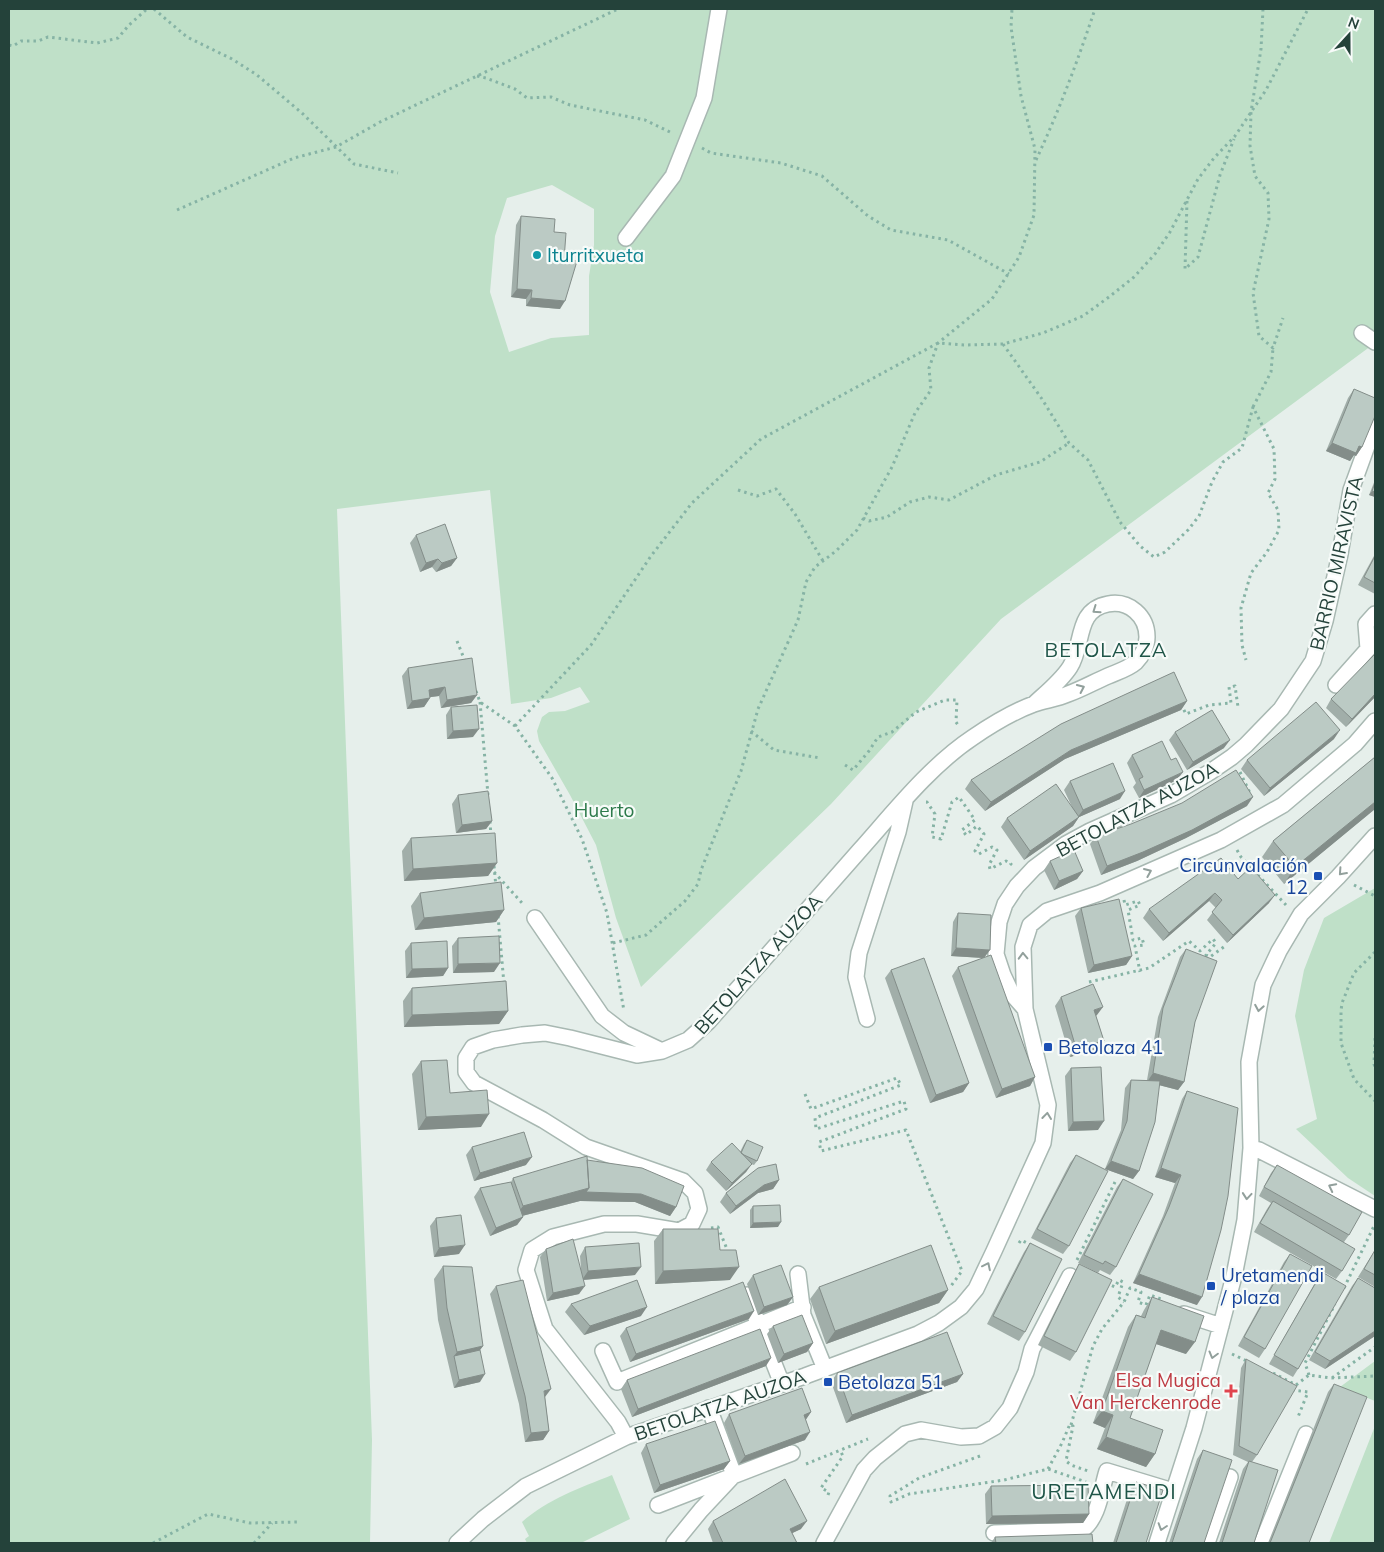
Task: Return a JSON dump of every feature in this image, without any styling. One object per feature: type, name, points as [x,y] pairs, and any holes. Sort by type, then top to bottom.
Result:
[{"type":"street","points":[[626,238],[673,176],[688,140],[704,98],[719,9]]},
{"type":"street","name":"BARRIO MIRAVISTA","points":[[1305,673],[1313,661],[1325,622],[1340,554],[1350,490],[1375,424]]},
{"type":"street","points":[[1114,603],[1127,606],[1143,620],[1147,632],[1147,642],[1142,655],[1135,662],[1067,695],[1034,704],[1069,669],[1078,650],[1083,622],[1092,611],[1102,605],[1114,603]]},
{"type":"street","name":"BARRIO MIRAVISTA","points":[[1336,685],[1372,652],[1366,624],[1375,614]]},
{"type":"street","name":"BETOLATZA AUZOA","points":[[1025,1009],[1012,994],[996,954],[1002,913],[1005,904],[1017,886],[1034,868],[1066,844],[1090,831],[1171,795],[1232,757],[1281,709],[1305,673]]},
{"type":"street","name":"BETOLATZA AUZOA","points":[[1034,704],[994,723],[940,764],[905,799],[708,1022],[688,1040],[662,1051],[638,1055],[545,1033],[493,1040],[473,1046],[466,1058],[466,1072],[474,1083],[543,1120],[586,1147],[683,1181],[695,1193],[699,1209],[692,1224],[680,1231],[637,1224],[604,1224],[552,1237],[532,1250],[526,1270],[545,1328],[618,1422],[626,1437],[826,1369],[918,1334],[961,1306],[976,1289],[1043,1143],[1048,1105],[1025,1009],[1023,947],[1030,925],[1046,911],[1100,893],[1221,840],[1283,804],[1355,744],[1375,721]]},
{"type":"street","points":[[867,1019],[856,976],[859,953],[898,832],[905,799]]},
{"type":"street","points":[[1157,1543],[1194,1428],[1234,1276],[1245,1220],[1251,1148],[1249,1062],[1262,985],[1279,951],[1299,918],[1375,836]]},
{"type":"street","points":[[535,918],[602,1016],[624,1033],[662,1051]]},
{"type":"street","points":[[1251,1148],[1259,1150],[1375,1209]]},
{"type":"street","points":[[798,1274],[803,1315],[826,1369]]},
{"type":"street","points":[[824,1543],[864,1470],[875,1458],[905,1434],[921,1430],[961,1437],[979,1436],[995,1427],[1010,1408],[1026,1372],[1032,1349],[1070,1276]]},
{"type":"street","points":[[744,1289],[782,1384]]},
{"type":"street","points":[[1158,1306],[1221,1326]]},
{"type":"street","points":[[603,1351],[616,1382],[802,1307]]},
{"type":"street","points":[[710,1408],[734,1475]]},
{"type":"street","points":[[1262,1543],[1306,1434]]},
{"type":"street","points":[[458,1543],[483,1519],[526,1486],[626,1437]]},
{"type":"street","points":[[658,1505],[792,1453]]},
{"type":"street","points":[[994,1533],[1082,1530],[1094,1516],[1107,1471],[1174,1491]]},
{"type":"street","points":[[674,1543],[701,1510],[734,1475]]},
{"type":"street","points":[[1207,1543],[1230,1477]]},
{"type":"path","points":[[9,45],[13,46],[21,41],[38,41],[48,37],[98,43],[118,38],[147,9]]},
{"type":"path","points":[[154,9],[187,37],[232,59],[257,75],[303,114],[354,164],[398,174]]},
{"type":"path","points":[[177,210],[294,158],[336,147],[380,122],[618,9]]},
{"type":"path","points":[[516,726],[591,645],[650,556],[692,503],[761,438],[938,343],[992,300],[1019,257],[1034,215],[1035,149],[1021,96],[1011,27],[1012,9]]},
{"type":"path","points":[[1035,163],[1080,55],[1095,9]]},
{"type":"path","points":[[1263,9],[1261,49],[1251,112],[1250,146],[1255,176],[1268,193],[1269,219],[1253,293],[1259,336],[1273,348]]},
{"type":"path","points":[[938,343],[964,345],[1003,344],[1043,333],[1082,316],[1134,276],[1155,254],[1170,232],[1198,179],[1214,158],[1235,136],[1266,90],[1308,9]]},
{"type":"path","points":[[477,76],[515,89],[527,98],[551,97],[570,106],[645,120],[711,153],[781,163],[822,176],[868,216],[891,230],[948,240],[1008,274]]},
{"type":"path","points":[[1187,201],[1185,269],[1198,257],[1220,175],[1235,136]]},
{"type":"path","points":[[1003,344],[1042,399],[1069,443],[1088,460],[1120,522],[1140,546],[1154,557],[1165,552],[1188,530],[1199,516],[1212,482],[1223,462],[1242,448],[1253,407],[1271,372],[1273,348],[1283,318]]},
{"type":"path","points":[[613,943],[646,935],[684,901],[698,884],[701,870],[740,771],[758,709],[798,620],[806,582],[815,567],[836,551],[857,530],[892,467],[914,414],[931,390],[929,368],[938,343]]},
{"type":"path","points":[[1246,660],[1242,645],[1241,608],[1251,573],[1267,552],[1279,530],[1278,510],[1268,493],[1275,479],[1274,449],[1253,407]]},
{"type":"path","points":[[863,518],[870,521],[887,517],[910,502],[930,497],[949,500],[996,475],[1040,462],[1069,443]]},
{"type":"path","points":[[738,490],[757,496],[776,488],[795,514],[823,561]]},
{"type":"path","points":[[457,641],[467,667]]},
{"type":"path","points":[[473,684],[480,702],[488,796]]},
{"type":"path","points":[[1178,697],[1186,714],[1209,705],[1231,704],[1229,687],[1235,686],[1238,707]]},
{"type":"path","points":[[844,765],[853,770],[878,737],[892,732],[916,712],[945,700],[957,700],[956,722],[968,741]]},
{"type":"path","points":[[480,702],[516,726],[552,778],[582,839],[607,913],[620,994],[630,1036]]},
{"type":"path","points":[[751,731],[774,750],[820,758]]},
{"type":"path","points":[[1232,757],[1253,798]]},
{"type":"path","points":[[928,802],[935,814],[932,837],[941,839],[952,802],[958,797],[976,820],[962,830],[966,835],[977,826],[984,834],[975,851],[979,854],[992,847],[997,850],[989,864],[990,869],[1006,861],[1011,864],[1006,871]]},
{"type":"path","points":[[490,815],[492,844]]},
{"type":"path","points":[[1228,836],[1241,857],[1299,918]]},
{"type":"path","points":[[494,862],[496,891]]},
{"type":"path","points":[[494,872],[535,918]]},
{"type":"path","points":[[1130,898],[1124,900],[1125,905],[1138,901],[1140,906],[1128,910],[1133,940],[1142,938],[1144,945],[1135,946],[1140,972]]},
{"type":"path","points":[[498,911],[505,988]]},
{"type":"path","points":[[1089,982],[1140,972],[1189,941],[1200,951],[1213,939],[1216,943],[1206,955],[1210,957],[1225,946]]},
{"type":"path","points":[[1375,952],[1354,973],[1342,1003],[1341,1011],[1341,1043],[1354,1079],[1375,1100]]},
{"type":"path","points":[[1375,1038],[1375,1067]]},
{"type":"path","points":[[804,1094],[812,1109],[897,1078],[901,1085],[815,1118],[816,1129],[904,1101],[906,1109],[819,1142],[821,1151],[906,1130],[962,1270],[951,1286]]},
{"type":"path","points":[[1070,1276],[1115,1182]]},
{"type":"path","points":[[1340,1295],[1358,1262],[1375,1223]]},
{"type":"path","points":[[718,1227],[744,1289]]},
{"type":"path","points":[[1017,1246],[1021,1240],[1037,1248]]},
{"type":"path","points":[[1098,1279],[1115,1287],[1118,1280],[1123,1282],[1118,1297],[1124,1302]]},
{"type":"path","points":[[1105,1477],[1071,1465],[1066,1461],[1072,1425],[1093,1346],[1102,1329],[1124,1302],[1130,1288],[1142,1292],[1138,1302],[1146,1305],[1150,1295],[1161,1299],[1158,1306]]},
{"type":"path","points":[[1309,1375],[1305,1363],[1336,1304]]},
{"type":"path","points":[[1216,1346],[1249,1362]]},
{"type":"path","points":[[1331,1378],[1375,1347]]},
{"type":"path","points":[[1266,1370],[1296,1385],[1309,1375],[1331,1378],[1375,1376]]},
{"type":"path","points":[[1281,1385],[1283,1379]]},
{"type":"path","points":[[1286,1387],[1291,1390],[1308,1392],[1297,1418]]},
{"type":"path","points":[[1048,1469],[1070,1424],[1072,1425]]},
{"type":"path","points":[[825,1500],[829,1492],[821,1488],[843,1456],[840,1450]]},
{"type":"path","points":[[987,1454],[919,1478],[890,1496],[891,1502],[910,1494],[1004,1480],[1048,1469],[1088,1483]]},
{"type":"path","points":[[152,1543],[208,1514],[250,1523],[300,1522]]},
{"type":"path","points":[[254,1543],[272,1523]]},
{"type":"green space","name":"Huerto","points":[[9,9],[1375,9],[1375,343],[1001,619],[831,804],[641,987],[616,918],[596,845],[539,741],[537,731],[542,717],[549,712],[565,711],[590,702],[580,687],[551,698],[511,704],[490,490],[337,509],[372,1440],[370,1543],[9,1543]],"holes":[[[552,185],[594,209],[594,245],[589,276],[589,335],[551,338],[509,352],[490,292],[495,236],[507,198]]]},
{"type":"green space","points":[[1375,888],[1375,1196],[1348,1178],[1296,1129],[1317,1119],[1295,1016],[1304,970],[1324,918]]},
{"type":"green space","points":[[1375,1361],[1375,1401],[1340,1387]]},
{"type":"green space","points":[[1375,1426],[1375,1543],[1329,1543]]},
{"type":"green space","points":[[612,1475],[630,1519],[581,1543],[527,1543],[525,1539],[529,1536],[522,1522],[532,1514],[565,1495]]},
{"type":"building","name":"Iturritxueta","points":[[521,216],[555,219],[554,232],[566,233],[564,260],[577,261],[565,301],[531,298],[532,290],[517,289]]},
{"type":"building","points":[[1354,389],[1375,398],[1375,416],[1362,447],[1359,446],[1356,453],[1332,443]]},
{"type":"building","points":[[445,524],[457,558],[442,563],[438,559],[426,563],[416,535]]},
{"type":"building","points":[[1375,556],[1375,583],[1364,577]]},
{"type":"building","points":[[1374,655],[1375,694],[1352,719],[1331,699]]},
{"type":"building","points":[[472,658],[477,695],[447,700],[445,687],[429,690],[430,698],[412,701],[408,668]]},
{"type":"building","points":[[1174,672],[1187,701],[1071,750],[991,802],[971,780],[1061,724]]},
{"type":"building","points":[[1316,702],[1340,730],[1270,788],[1247,760]]},
{"type":"building","points":[[477,705],[479,729],[453,731],[451,707]]},
{"type":"building","points":[[1212,710],[1230,740],[1193,762],[1175,732]]},
{"type":"building","points":[[1162,741],[1171,760],[1176,758],[1183,772],[1144,790],[1139,779],[1143,777],[1132,755]]},
{"type":"building","points":[[1375,757],[1375,802],[1295,867],[1273,841]]},
{"type":"building","points":[[1113,763],[1125,791],[1083,810],[1070,781]]},
{"type":"building","points":[[1236,770],[1253,797],[1192,830],[1107,866],[1096,836],[1182,803]]},
{"type":"building","points":[[1056,784],[1079,817],[1030,851],[1007,818]]},
{"type":"building","points":[[488,791],[492,821],[462,825],[458,795]]},
{"type":"building","points":[[495,833],[497,863],[413,869],[411,838]]},
{"type":"building","points":[[1074,850],[1083,871],[1059,881],[1050,861]]},
{"type":"building","points":[[1221,858],[1238,879],[1251,867],[1275,895],[1233,935],[1212,912],[1222,900],[1215,893],[1169,933],[1149,909]]},
{"type":"building","points":[[501,882],[504,910],[424,918],[420,893]]},
{"type":"building","points":[[1119,899],[1132,956],[1094,965],[1081,908]]},
{"type":"building","points":[[958,913],[991,915],[990,950],[956,948]]},
{"type":"building","points":[[499,936],[500,963],[458,964],[458,938]]},
{"type":"building","points":[[447,941],[448,968],[412,969],[411,943]]},
{"type":"building","points":[[1186,949],[1217,961],[1195,1022],[1184,1082],[1153,1073],[1163,1008]]},
{"type":"building","points":[[991,955],[1035,1077],[1002,1089],[958,967]]},
{"type":"building","points":[[924,958],[969,1083],[936,1095],[891,970]]},
{"type":"building","points":[[506,981],[508,1011],[412,1015],[412,988]]},
{"type":"building","points":[[1093,984],[1103,1007],[1094,1010],[1104,1041],[1076,1048],[1061,997]]},
{"type":"building","points":[[447,1060],[450,1093],[487,1090],[489,1114],[426,1117],[421,1061]]},
{"type":"building","points":[[1101,1067],[1104,1121],[1073,1122],[1071,1068]]},
{"type":"building","points":[[1131,1080],[1160,1081],[1155,1122],[1139,1171],[1111,1161],[1127,1121]]},
{"type":"building","points":[[1187,1091],[1238,1108],[1228,1196],[1221,1230],[1202,1297],[1139,1274],[1181,1175],[1161,1168]]},
{"type":"building","points":[[524,1132],[532,1157],[480,1173],[472,1147]]},
{"type":"building","points":[[747,1140],[763,1147],[757,1161],[741,1153]]},
{"type":"building","points":[[732,1143],[752,1164],[732,1183],[711,1162]]},
{"type":"building","points":[[1076,1155],[1108,1171],[1069,1246],[1037,1229]]},
{"type":"building","points":[[587,1156],[589,1188],[523,1206],[513,1178]]},
{"type":"building","points":[[587,1160],[642,1168],[684,1186],[676,1207],[641,1194],[586,1192],[589,1188]]},
{"type":"building","points":[[776,1164],[779,1180],[764,1185],[736,1206],[726,1193],[758,1168]]},
{"type":"building","points":[[1277,1165],[1362,1212],[1349,1235],[1264,1187]]},
{"type":"building","points":[[1123,1179],[1153,1194],[1116,1267],[1105,1261],[1103,1264],[1084,1255]]},
{"type":"building","points":[[511,1182],[523,1217],[496,1228],[480,1188]]},
{"type":"building","points":[[1273,1201],[1355,1249],[1342,1271],[1260,1223]]},
{"type":"building","points":[[780,1205],[781,1222],[753,1223],[753,1206]]},
{"type":"building","points":[[461,1215],[465,1245],[439,1248],[436,1218]]},
{"type":"building","points":[[663,1229],[718,1229],[720,1250],[736,1250],[739,1267],[663,1271]]},
{"type":"building","points":[[573,1239],[585,1286],[553,1293],[546,1249]]},
{"type":"building","points":[[639,1243],[641,1267],[588,1271],[585,1247]]},
{"type":"building","points":[[1030,1243],[1062,1259],[1025,1332],[993,1316]]},
{"type":"building","points":[[931,1245],[948,1290],[835,1331],[819,1287]]},
{"type":"building","points":[[1375,1250],[1375,1275],[1364,1269]]},
{"type":"building","points":[[1290,1254],[1312,1266],[1265,1349],[1244,1337]]},
{"type":"building","points":[[1079,1264],[1112,1280],[1076,1352],[1044,1336]]},
{"type":"building","points":[[781,1265],[793,1297],[764,1307],[753,1275]]},
{"type":"building","points":[[443,1266],[472,1267],[483,1346],[457,1352],[447,1308]]},
{"type":"building","points":[[1322,1272],[1346,1286],[1298,1369],[1274,1355]]},
{"type":"building","points":[[1358,1278],[1375,1288],[1375,1331],[1330,1361],[1315,1352]]},
{"type":"building","points":[[523,1280],[551,1389],[544,1391],[549,1431],[531,1433],[525,1396],[496,1286]]},
{"type":"building","points":[[637,1280],[647,1307],[590,1326],[571,1304]]},
{"type":"building","points":[[743,1282],[754,1311],[636,1354],[626,1328]]},
{"type":"building","points":[[1152,1297],[1204,1316],[1195,1342],[1161,1330],[1130,1418],[1163,1430],[1155,1454],[1106,1437],[1113,1415],[1102,1411],[1136,1315],[1145,1318]]},
{"type":"building","points":[[802,1315],[813,1343],[784,1354],[773,1326]]},
{"type":"building","points":[[760,1329],[771,1358],[638,1409],[627,1380]]},
{"type":"building","points":[[947,1332],[963,1374],[852,1415],[837,1373]]},
{"type":"building","points":[[480,1350],[485,1374],[459,1380],[454,1356]]},
{"type":"building","points":[[1246,1359],[1297,1386],[1257,1455],[1239,1446]]},
{"type":"building","points":[[1334,1384],[1367,1397],[1309,1543],[1270,1543]]},
{"type":"building","points":[[802,1388],[811,1412],[804,1415],[810,1432],[745,1456],[729,1414]]},
{"type":"building","points":[[715,1421],[730,1461],[660,1485],[646,1444]]},
{"type":"building","points":[[1203,1450],[1232,1460],[1204,1543],[1172,1543]]},
{"type":"building","points":[[1249,1461],[1278,1470],[1254,1543],[1222,1543]]},
{"type":"building","points":[[785,1479],[807,1521],[790,1529],[797,1543],[723,1543],[713,1521]]},
{"type":"building","points":[[1136,1482],[1163,1490],[1146,1543],[1116,1543]]},
{"type":"building","points":[[1088,1485],[1089,1514],[992,1516],[991,1486]]},
{"type":"building","points":[[1092,1534],[1093,1543],[996,1543],[995,1537]]},
{"type":"place","name":"Iturritxueta","points":[[537,255]]},
{"type":"place","name":"Circunvalación 12","points":[[1318,876]]},
{"type":"place","name":"Betolaza 41","points":[[1048,1047]]},
{"type":"place","name":"Uretamendi / plaza","points":[[1211,1286]]},
{"type":"place","name":"Betolaza 51","points":[[828,1382]]},
{"type":"place","name":"Elsa Mugica Van Herckenrode","points":[[1231,1391]]},
{"type":"district","name":"BETOLATZA","points":[[1106,649]]},
{"type":"district","name":"URETAMENDI","points":[[1104,1491]]}]
